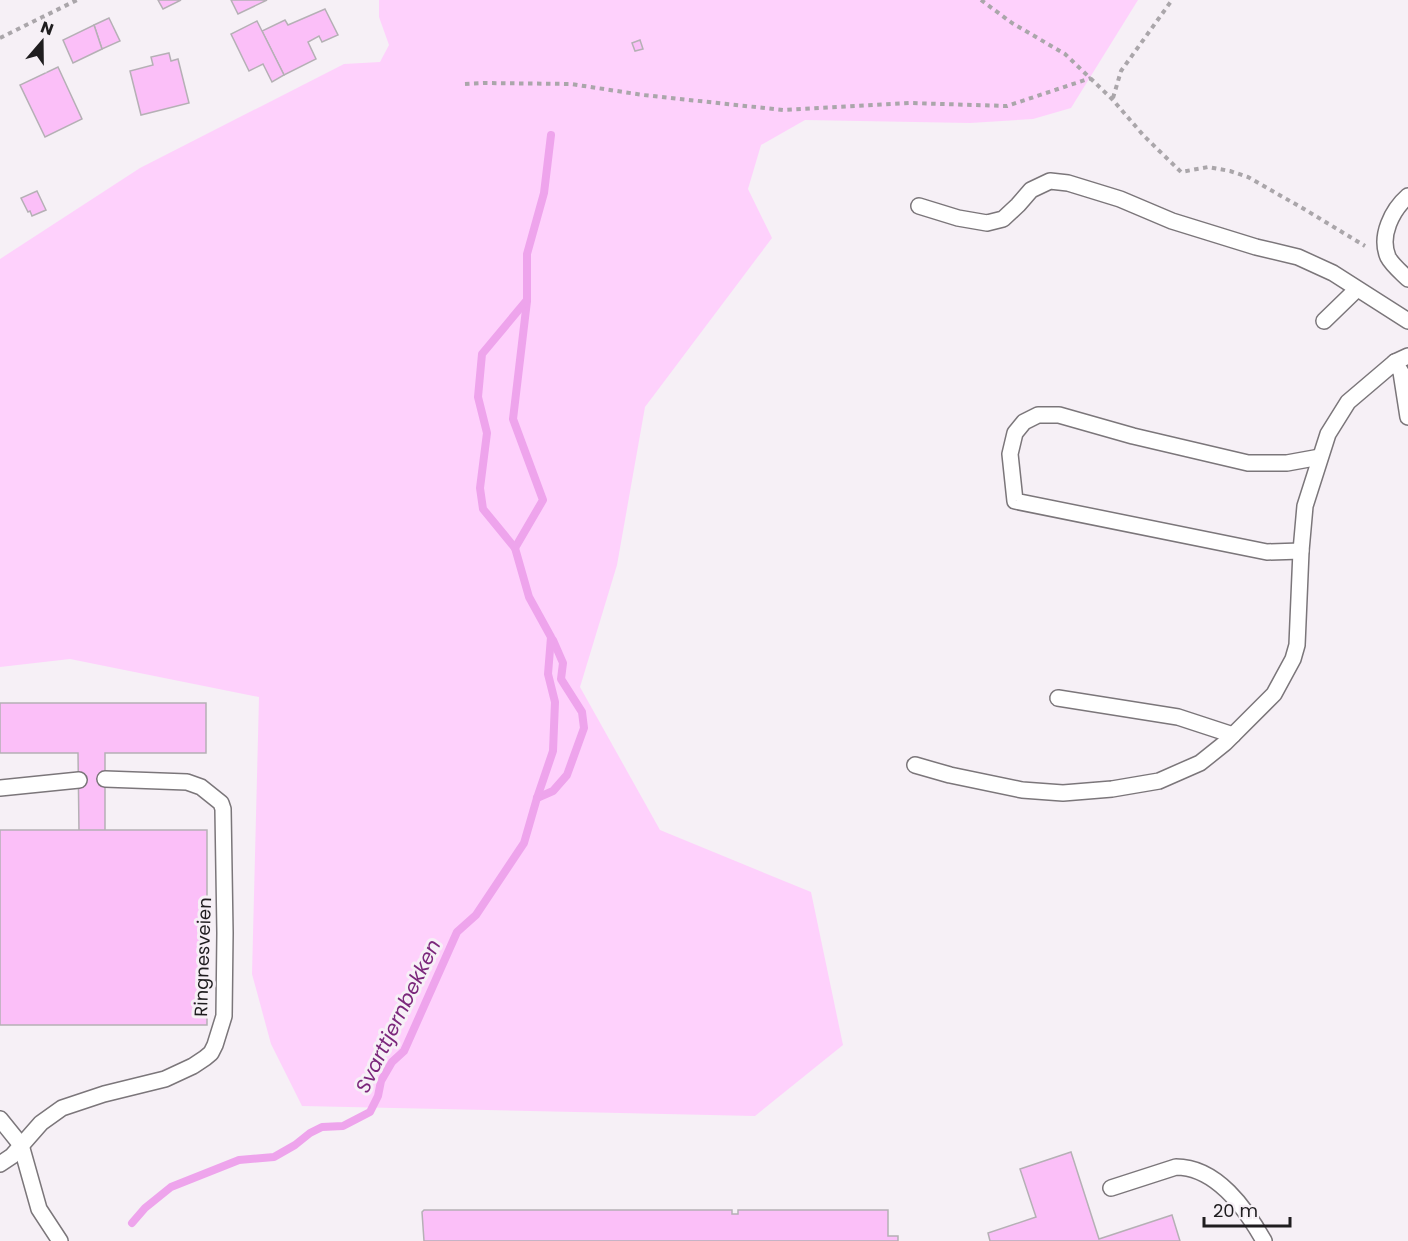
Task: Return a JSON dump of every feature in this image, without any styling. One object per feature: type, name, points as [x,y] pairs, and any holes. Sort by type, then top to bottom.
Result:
[{"type":"lane","points":[[919,206],[958,218],[987,223],[1003,219],[1031,190],[1050,181],[1068,183],[1120,199],[1172,221],[1257,248],[1298,257],[1334,273],[1408,321]]},
{"type":"lane","points":[[1408,196],[1399,204],[1390,218],[1385,239],[1388,258],[1408,279]]},
{"type":"lane","points":[[1324,321],[1357,289]]},
{"type":"lane","points":[[1402,359],[1401,372],[1408,417]]},
{"type":"lane","points":[[915,765],[1022,790],[1062,793],[1112,789],[1159,781],[1200,763],[1233,735],[1274,694],[1293,659],[1297,645],[1300,551],[1305,506],[1328,434],[1348,402],[1402,359]]},
{"type":"lane","points":[[1300,551],[1267,552],[1015,501],[1010,454],[1015,433],[1024,422],[1038,415],[1059,415],[1133,436],[1248,463],[1287,463],[1320,457]]},
{"type":"lane","points":[[1058,698],[1178,717],[1233,735]]},
{"type":"lane","name":"Ringnesveien","points":[[0,1164],[12,1156],[41,1123],[62,1108],[104,1094],[165,1079],[193,1066],[211,1053],[224,1016],[225,933],[223,809],[221,803],[201,787],[187,782],[105,779]]},
{"type":"lane","points":[[0,788],[78,780]]},
{"type":"lane","points":[[0,1119],[21,1145],[39,1209],[60,1241]]},
{"type":"lane","points":[[1111,1188],[1176,1167],[1198,1170],[1222,1186],[1241,1207],[1264,1241]]},
{"type":"path","points":[[0,38],[77,0]]},
{"type":"path","points":[[981,0],[1012,23],[1065,54],[1112,99],[1144,136],[1181,172],[1208,167],[1248,177],[1363,244],[1380,259],[1394,264]]},
{"type":"path","points":[[1112,99],[1120,71],[1172,0]]},
{"type":"path","points":[[465,84],[571,84],[643,95],[783,110],[910,103],[1006,106],[1091,78]]},
{"type":"shaded area","points":[[379,0],[1138,0],[1071,108],[1033,119],[970,123],[805,120],[761,145],[748,189],[772,238],[645,407],[617,565],[580,687],[660,830],[811,892],[843,1045],[755,1116],[302,1106],[271,1044],[252,974],[259,697],[70,659],[0,667],[0,259],[140,168],[344,64],[380,62],[389,45],[379,17]]},
{"type":"building","points":[[158,0],[181,0],[163,9]]},
{"type":"building","points":[[231,0],[267,0],[238,14]]},
{"type":"building","points":[[325,9],[338,35],[322,42],[319,36],[308,42],[316,59],[284,75],[262,31],[285,20],[288,25]]},
{"type":"building","points":[[109,18],[120,41],[102,49],[94,25]]},
{"type":"building","points":[[257,21],[284,75],[272,82],[263,64],[249,71],[231,34]]},
{"type":"building","points":[[94,25],[102,49],[73,63],[63,40]]},
{"type":"building","points":[[640,40],[643,49],[635,51],[632,43]]},
{"type":"building","points":[[169,53],[171,61],[178,59],[189,103],[141,115],[130,71],[153,65],[151,57]]},
{"type":"building","points":[[58,67],[82,119],[45,137],[20,85]]},
{"type":"building","points":[[37,191],[46,210],[32,216],[21,198]]},
{"type":"building","points":[[0,703],[206,703],[206,753],[105,753],[105,831],[79,831],[78,753],[0,753]]},
{"type":"building","points":[[0,830],[207,830],[207,1025],[0,1025]]},
{"type":"building","points":[[1071,1152],[1099,1239],[1172,1215],[1180,1241],[990,1241],[988,1233],[1036,1217],[1020,1169]]},
{"type":"building","points":[[424,1210],[732,1210],[732,1214],[738,1214],[738,1210],[888,1210],[888,1236],[898,1236],[898,1241],[424,1241],[422,1212]]},
{"type":"waterway","name":"Svarttjernbekken","points":[[132,1223],[145,1208],[171,1187],[239,1160],[274,1157],[322,1127],[343,1126],[370,1112],[378,1096],[381,1081],[392,1062],[404,1051],[457,932],[476,915],[524,843],[553,751],[555,702],[548,674],[551,637],[529,597],[515,548],[483,509],[480,488],[487,433],[478,397],[482,354],[527,300],[527,254],[544,193],[551,135]]},
{"type":"waterway","name":"Svarttjernbekken","points":[[515,548],[543,500],[513,419],[527,301]]},
{"type":"waterway","name":"Svarttjernbekken","points":[[537,798],[553,791],[567,775],[584,728],[582,712],[561,679],[563,663],[553,640]]}]
